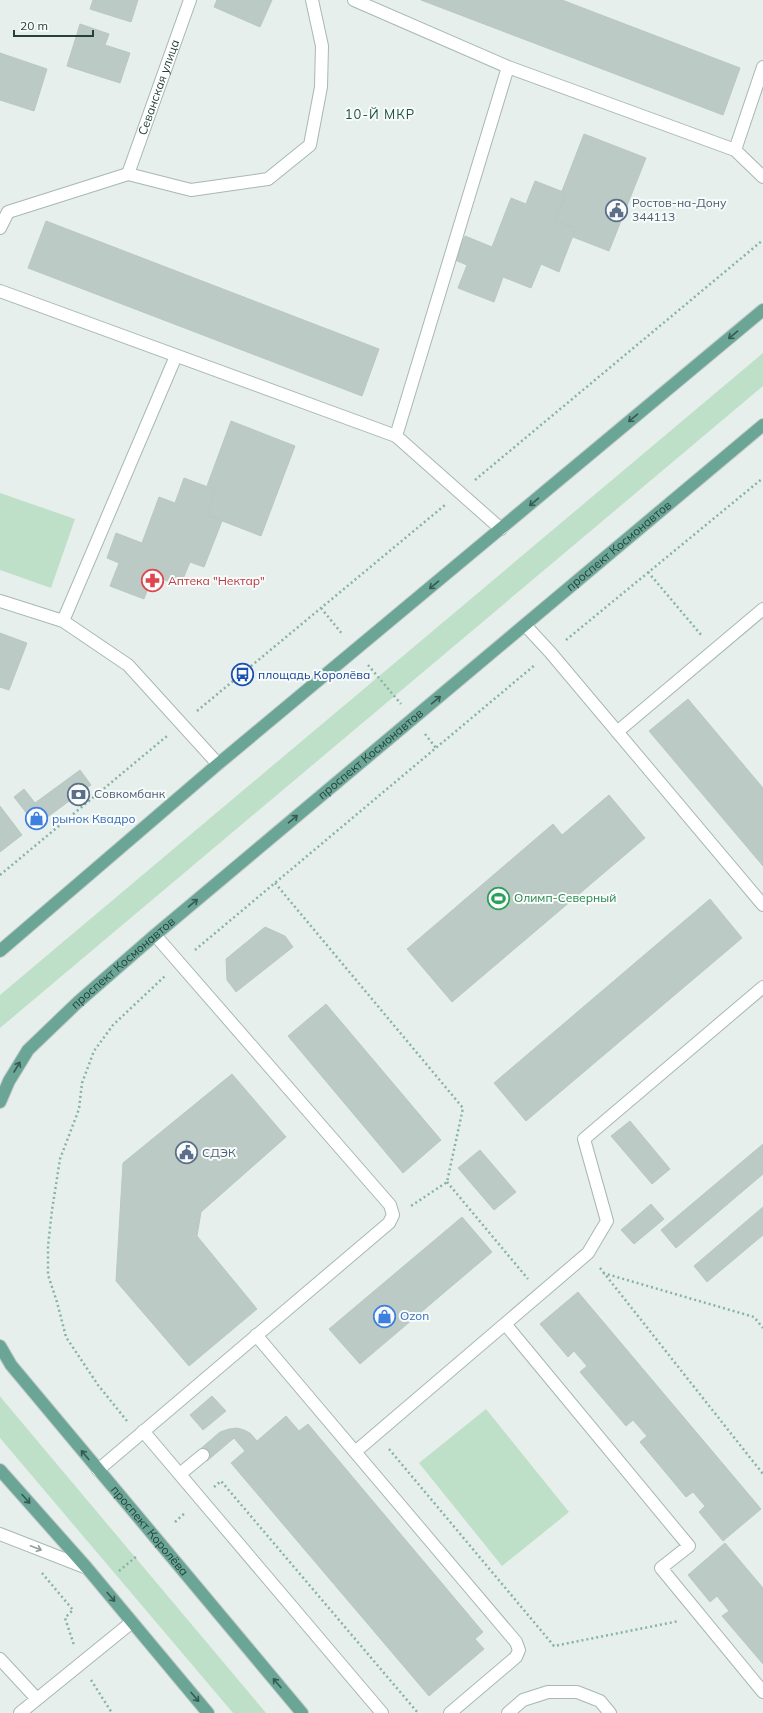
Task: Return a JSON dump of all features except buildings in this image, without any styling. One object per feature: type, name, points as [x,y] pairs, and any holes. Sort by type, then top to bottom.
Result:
[{"type":"main road","points":[[0,951],[218,764],[763,310]]},
{"type":"main road","name":"проспект Космонавтов","points":[[0,1102],[9,1081],[28,1050],[78,1002],[155,935],[763,425]]},
{"type":"main road","name":"проспект Королёва","points":[[0,1346],[11,1365],[302,1713]]},
{"type":"main road","points":[[0,1470],[87,1568],[208,1713]]},
{"type":"street","name":"Севанская улица","points":[[128,174],[190,0]]},
{"type":"street","points":[[0,228],[8,212],[128,174],[191,190],[268,179],[310,145],[321,87],[322,46],[312,0]]},
{"type":"street","points":[[354,0],[508,67],[735,150],[763,177]]},
{"type":"street","points":[[735,150],[763,66]]},
{"type":"street","points":[[396,436],[508,67]]},
{"type":"street","points":[[0,291],[396,436],[501,529]]},
{"type":"street","points":[[63,620],[176,356]]},
{"type":"street","points":[[0,601],[63,620],[128,666],[218,764]]},
{"type":"street","points":[[617,732],[763,609]]},
{"type":"street","points":[[525,625],[763,905]]},
{"type":"street","points":[[98,1470],[389,1223],[393,1215],[390,1205],[155,935]]},
{"type":"street","points":[[355,1452],[588,1254],[607,1221],[584,1139],[763,987]]},
{"type":"street","points":[[506,1325],[689,1546],[661,1568],[763,1692]]},
{"type":"street","points":[[256,1335],[516,1642],[519,1650],[516,1657],[450,1713]]},
{"type":"street","points":[[143,1431],[382,1713]]},
{"type":"street","points":[[180,1474],[203,1456]]},
{"type":"street","points":[[0,1534],[87,1568]]},
{"type":"street","points":[[20,1713],[132,1622]]},
{"type":"street","points":[[0,1659],[37,1699]]},
{"type":"street","points":[[508,1713],[523,1700],[548,1692],[577,1692],[600,1701],[610,1713]]},
{"type":"path","points":[[0,875],[763,240]]},
{"type":"path","points":[[648,572],[714,650]]},
{"type":"path","points":[[321,608],[413,719]]},
{"type":"path","points":[[275,883],[463,1108],[447,1182],[408,1208],[393,1215]]},
{"type":"path","points":[[447,1182],[541,1295]]},
{"type":"path","points":[[588,1254],[763,1474]]},
{"type":"path","points":[[603,1273],[754,1318],[763,1328]]},
{"type":"path","points":[[376,1434],[554,1646],[701,1616]]},
{"type":"path","points":[[119,1571],[137,1556]]},
{"type":"path","points":[[74,1610],[65,1618],[81,1664],[112,1713]]},
{"type":"green space","points":[[763,353],[763,386],[0,1028],[0,995]]},
{"type":"green space","points":[[0,493],[75,519],[51,588],[0,570]]},
{"type":"green space","points":[[0,1396],[266,1713],[233,1713],[0,1438]]},
{"type":"green space","points":[[486,1409],[569,1512],[502,1566],[419,1463]]},
{"type":"place","name":"Ростов-на-Дону 344113","points":[[617,210]]},
{"type":"place","name":"Аптека \"Нектар\"","points":[[153,581]]},
{"type":"place","name":"площадь Королёва","points":[[242,675]]},
{"type":"place","name":"Совкомбанк","points":[[79,794]]},
{"type":"place","name":"рынок Квадро","points":[[37,819]]},
{"type":"place","name":"Олимп-Северный","points":[[499,898]]},
{"type":"place","name":"СДЭК","points":[[187,1153]]},
{"type":"place","name":"Ozon","points":[[384,1316]]},
{"type":"district","name":"10-Й МКР","points":[[380,114]]}]
